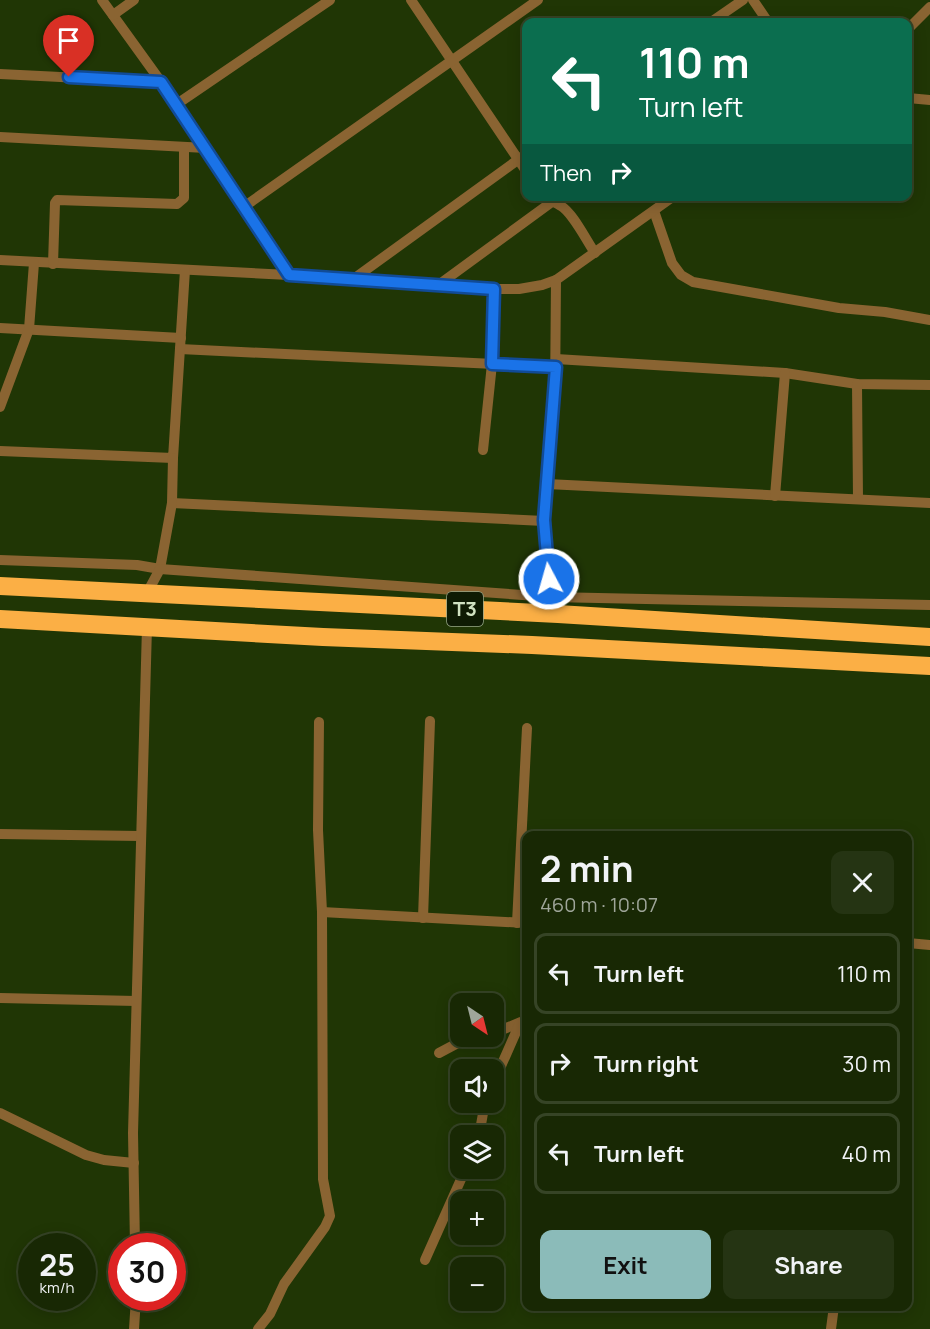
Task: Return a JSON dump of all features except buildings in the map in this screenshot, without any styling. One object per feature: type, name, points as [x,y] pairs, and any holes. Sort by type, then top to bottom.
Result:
[{"type":"highway","name":"T3","points":[[0,586],[558,614],[930,637]]},
{"type":"highway","name":"T3","points":[[0,619],[930,666]]},
{"type":"street","points":[[102,0],[177,104],[289,275]]},
{"type":"street","points":[[113,15],[134,0]]},
{"type":"street","points":[[177,104],[330,0]]},
{"type":"street","points":[[411,0],[522,155]]},
{"type":"street","points":[[245,206],[538,0]]},
{"type":"street","points":[[717,18],[743,0]]},
{"type":"street","points":[[753,0],[765,18]]},
{"type":"street","points":[[912,25],[930,7]]},
{"type":"street","points":[[0,74],[161,82]]},
{"type":"street","points":[[912,98],[930,100]]},
{"type":"street","points":[[0,137],[206,148]]},
{"type":"street","points":[[53,264],[55,203],[57,200],[177,204],[184,198],[184,147]]},
{"type":"street","points":[[352,280],[522,157]]},
{"type":"street","points":[[437,286],[548,201]]},
{"type":"street","points":[[555,201],[568,212],[595,252]]},
{"type":"street","points":[[0,260],[519,289],[556,280],[667,201]]},
{"type":"street","points":[[654,211],[672,263],[681,276],[693,282],[839,308],[885,312],[930,320]]},
{"type":"street","points":[[0,407],[29,330],[34,263]]},
{"type":"street","points":[[147,593],[160,569],[172,503],[185,270]]},
{"type":"street","points":[[556,280],[556,363],[544,520],[546,562],[551,597],[558,614]]},
{"type":"street","points":[[483,450],[492,364],[494,289]]},
{"type":"street","points":[[0,328],[180,344],[492,364],[556,363],[785,373],[857,384],[930,385]]},
{"type":"street","points":[[775,496],[785,373]]},
{"type":"street","points":[[857,384],[858,499]]},
{"type":"street","points":[[0,451],[173,458]]},
{"type":"street","points":[[547,484],[930,503]]},
{"type":"street","points":[[172,503],[544,520]]},
{"type":"street","points":[[0,560],[137,566],[551,597],[930,605]]},
{"type":"street","points":[[135,1233],[136,1001],[147,627]]},
{"type":"street","points":[[423,918],[430,721]]},
{"type":"street","points":[[258,1329],[270,1314],[284,1284],[325,1227],[330,1216],[323,1179],[322,912],[318,830],[319,722]]},
{"type":"street","points":[[524,831],[527,728]]},
{"type":"street","points":[[0,834],[140,836]]},
{"type":"street","points":[[322,912],[522,923]]},
{"type":"street","points":[[912,943],[930,945]]},
{"type":"street","points":[[0,998],[136,1001]]},
{"type":"street","points":[[504,1029],[522,1021]]},
{"type":"street","points":[[504,1061],[522,1023]]},
{"type":"street","points":[[439,1053],[450,1047]]},
{"type":"street","points":[[0,1113],[86,1155],[104,1160],[134,1163]]},
{"type":"street","points":[[425,1260],[461,1179]]},
{"type":"street","points":[[134,1329],[135,1311]]},
{"type":"street","points":[[831,1329],[833,1311]]},
{"type":"route","points":[[69,77],[161,82],[289,275],[494,289],[492,364],[556,367],[544,520],[549,579]]}]
